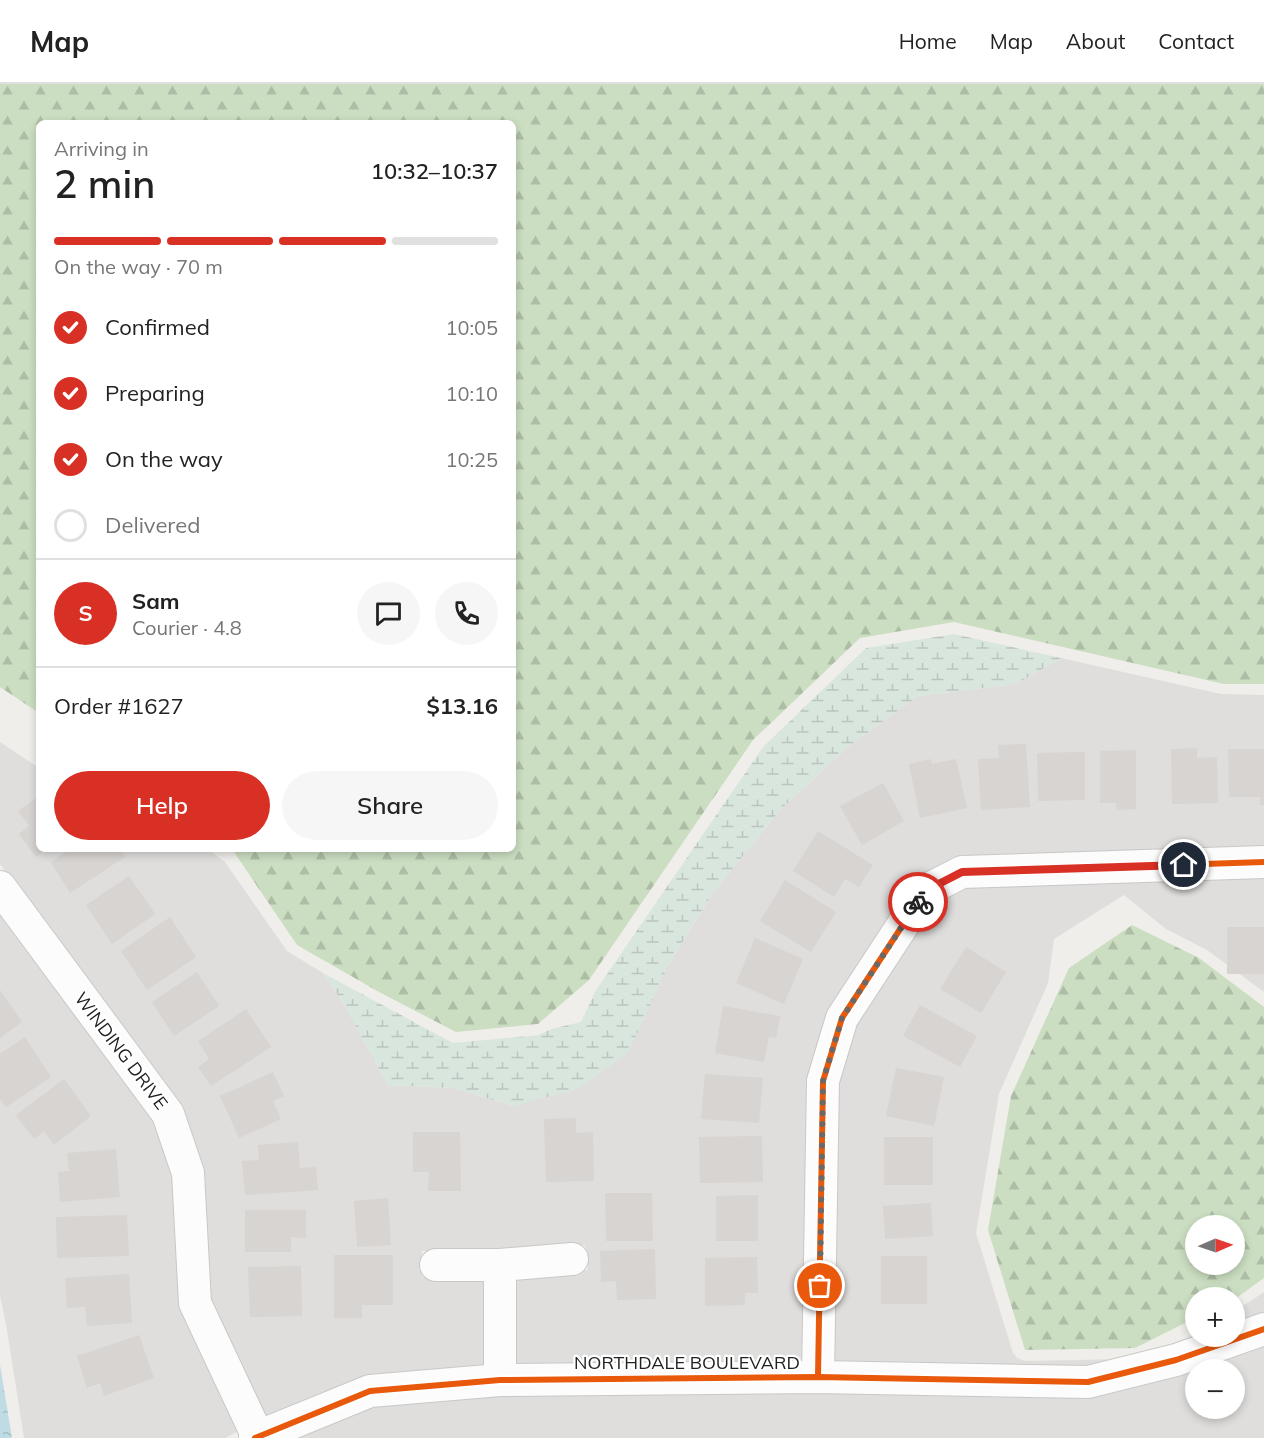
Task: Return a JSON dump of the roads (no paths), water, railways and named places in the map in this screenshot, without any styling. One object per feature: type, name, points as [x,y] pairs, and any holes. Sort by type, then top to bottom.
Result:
[{"type":"street","points":[[818,1377],[823,1081],[842,1018],[925,891],[962,872],[1264,862]]},
{"type":"street","name":"WINDING DRIVE","points":[[0,887],[168,1114],[188,1173],[195,1303],[256,1437]]},
{"type":"street","points":[[436,1264],[500,1265],[572,1259]]},
{"type":"street","points":[[500,1265],[500,1380]]},
{"type":"street","name":"NORTHDALE BOULEVARD","points":[[256,1437],[370,1392],[500,1380],[818,1377],[1088,1383],[1176,1360],[1264,1329]]},
{"type":"water","points":[[0,1365],[12,1438],[0,1438]]}]
